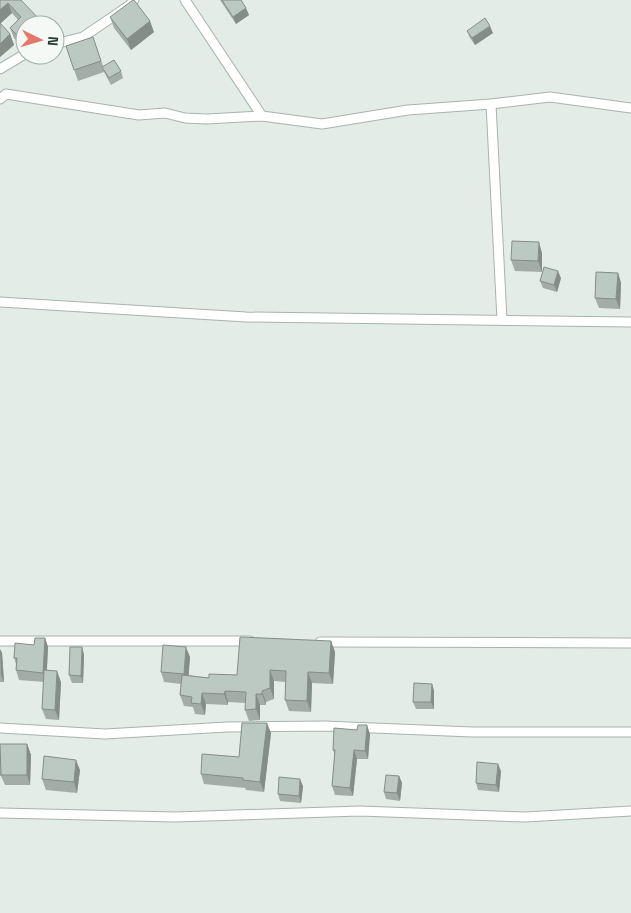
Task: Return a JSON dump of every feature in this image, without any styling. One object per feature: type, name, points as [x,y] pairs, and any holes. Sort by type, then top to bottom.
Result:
[{"type":"street","points":[[65,42],[83,37],[130,5],[134,0]]},
{"type":"street","points":[[185,0],[262,116]]},
{"type":"street","points":[[0,69],[15,60]]},
{"type":"street","points":[[0,99],[6,94],[139,115],[165,113],[185,118],[207,119],[262,116],[322,124],[408,110],[491,104],[550,97],[631,108]]},
{"type":"street","points":[[491,104],[502,320]]},
{"type":"street","points":[[0,302],[246,317],[631,322]]},
{"type":"street","points":[[0,641],[264,641]]},
{"type":"street","points":[[314,642],[631,644]]},
{"type":"street","points":[[0,728],[105,734],[227,727],[324,726],[472,732],[631,732]]},
{"type":"street","points":[[0,813],[175,817],[360,811],[524,817],[631,811]]},
{"type":"building","points":[[0,0],[21,0],[35,15],[19,15],[8,3],[0,10]]},
{"type":"building","points":[[133,0],[150,21],[127,39],[110,17]]},
{"type":"building","points":[[222,0],[241,0],[246,8],[233,17]]},
{"type":"building","points":[[485,18],[490,26],[472,38],[467,31]]},
{"type":"building","points":[[0,23],[10,34],[0,44]]},
{"type":"building","points":[[15,23],[15,33],[10,28]]},
{"type":"building","points":[[93,37],[101,61],[74,70],[66,46]]},
{"type":"building","points":[[114,60],[121,71],[109,78],[102,67]]},
{"type":"building","points":[[512,241],[539,242],[538,261],[511,260]]},
{"type":"building","points":[[544,267],[558,271],[554,285],[540,281]]},
{"type":"building","points":[[596,272],[618,273],[616,299],[595,298]]},
{"type":"building","points":[[240,637],[331,641],[329,673],[308,672],[307,701],[285,700],[286,671],[270,670],[270,688],[262,691],[262,694],[256,694],[256,709],[245,710],[246,692],[202,693],[201,704],[191,703],[192,697],[180,695],[182,675],[209,678],[209,674],[237,675]]},
{"type":"building","points":[[35,638],[45,638],[43,673],[16,670],[17,658],[14,658],[15,643],[34,645]]},
{"type":"building","points":[[163,645],[186,647],[184,674],[161,672]]},
{"type":"building","points":[[70,647],[82,647],[81,676],[69,675]]},
{"type":"building","points":[[44,670],[57,671],[55,710],[42,709]]},
{"type":"building","points":[[414,683],[432,684],[431,702],[413,702]]},
{"type":"building","points":[[242,723],[267,723],[260,782],[243,780],[243,778],[201,774],[202,754],[239,757]]},
{"type":"building","points":[[358,725],[367,725],[365,751],[354,750],[350,788],[332,786],[335,750],[333,750],[334,728],[357,730]]},
{"type":"building","points":[[0,744],[27,744],[27,775],[1,775]]},
{"type":"building","points":[[44,756],[76,760],[74,782],[42,779]]},
{"type":"building","points":[[477,762],[498,764],[496,785],[476,783]]},
{"type":"building","points":[[386,775],[399,776],[397,793],[384,792]]},
{"type":"building","points":[[279,777],[300,779],[299,796],[278,794]]}]
